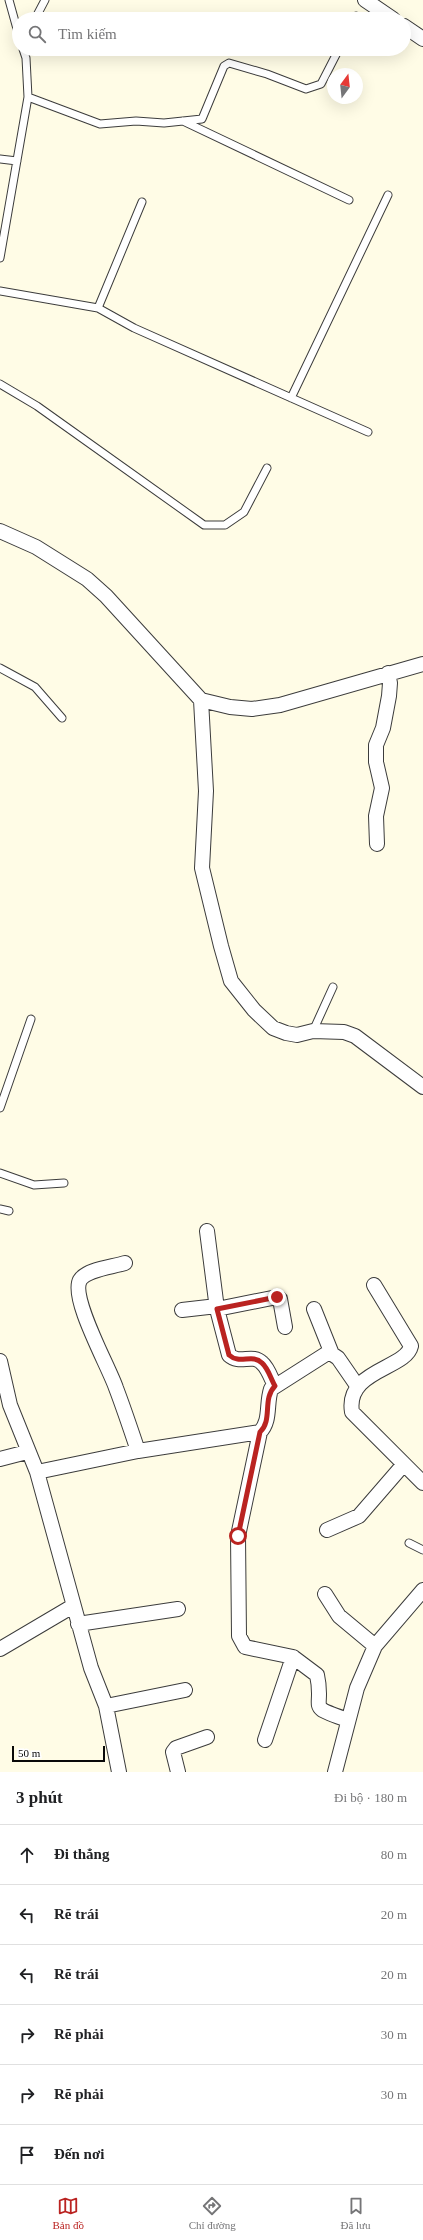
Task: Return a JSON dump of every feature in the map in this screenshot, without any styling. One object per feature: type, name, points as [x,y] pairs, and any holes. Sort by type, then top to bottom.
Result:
[{"type":"street","points":[[365,0],[383,12]]},
{"type":"street","points":[[411,31],[423,39]]},
{"type":"street","points":[[0,531],[36,547],[86,579],[106,596],[201,700],[230,707],[252,709],[280,705],[423,664]]},
{"type":"street","points":[[377,844],[376,816],[382,788],[376,762],[376,745],[383,728],[389,696],[390,683],[388,673]]},
{"type":"street","points":[[201,700],[206,791],[202,868],[220,946],[232,981],[254,1010],[273,1028],[286,1034],[297,1035],[312,1031],[344,1032],[355,1036],[423,1087]]},
{"type":"street","points":[[207,1231],[217,1308],[229,1355],[238,1361],[252,1358],[264,1364],[275,1386]]},
{"type":"street","points":[[125,1264],[89,1273],[81,1279],[78,1287],[87,1322],[116,1388],[138,1451]]},
{"type":"street","points":[[374,1285],[412,1346],[409,1353],[372,1375],[358,1387],[351,1399],[352,1412],[423,1483]]},
{"type":"street","points":[[182,1310],[217,1308],[277,1297],[280,1299],[285,1327]]},
{"type":"street","points":[[314,1309],[332,1354],[338,1358],[358,1387]]},
{"type":"street","points":[[332,1354],[319,1358],[275,1386],[269,1396],[265,1427],[260,1432],[237,1543],[239,1636],[246,1647],[293,1657],[317,1675],[318,1706],[321,1710],[348,1720]]},
{"type":"street","points":[[0,1361],[10,1405],[27,1452],[37,1472],[78,1624],[91,1668],[106,1706],[119,1772]]},
{"type":"street","points":[[37,1472],[138,1451],[260,1432]]},
{"type":"street","points":[[0,1459],[27,1452]]},
{"type":"street","points":[[327,1530],[360,1516],[404,1464]]},
{"type":"street","points":[[335,1772],[357,1688],[375,1646],[423,1590]]},
{"type":"street","points":[[325,1594],[339,1616],[375,1646]]},
{"type":"street","points":[[0,1649],[73,1606]]},
{"type":"street","points":[[78,1624],[178,1609]]},
{"type":"street","points":[[265,1740],[293,1657]]},
{"type":"street","points":[[106,1706],[185,1690]]},
{"type":"street","points":[[178,1772],[173,1752],[176,1748],[207,1737]]},
{"type":"lane","points":[[8,0],[12,13]]},
{"type":"lane","points":[[39,12],[45,0]]},
{"type":"lane","points":[[0,258],[28,97],[25,56]]},
{"type":"lane","points":[[28,97],[100,124],[202,119],[224,66],[229,63],[266,74],[306,89],[321,84],[335,56]]},
{"type":"lane","points":[[182,121],[349,200]]},
{"type":"lane","points":[[0,159],[17,161]]},
{"type":"lane","points":[[291,398],[388,195]]},
{"type":"lane","points":[[98,308],[142,202]]},
{"type":"lane","points":[[0,291],[98,308],[134,328],[368,432]]},
{"type":"lane","points":[[0,384],[37,406],[204,525],[225,525],[244,512],[267,468]]},
{"type":"lane","points":[[0,668],[35,687],[62,718]]},
{"type":"lane","points":[[312,1031],[333,987]]},
{"type":"lane","points":[[0,1108],[31,1019]]},
{"type":"lane","points":[[0,1173],[34,1185],[64,1183]]},
{"type":"lane","points":[[0,1209],[9,1211]]},
{"type":"lane","points":[[409,1543],[423,1550]]},
{"type":"route","points":[[238,1536],[260,1432],[265,1427],[267,1421],[269,1396],[271,1390],[275,1386],[264,1364],[252,1358],[238,1361],[229,1355],[217,1309],[277,1297]]}]
